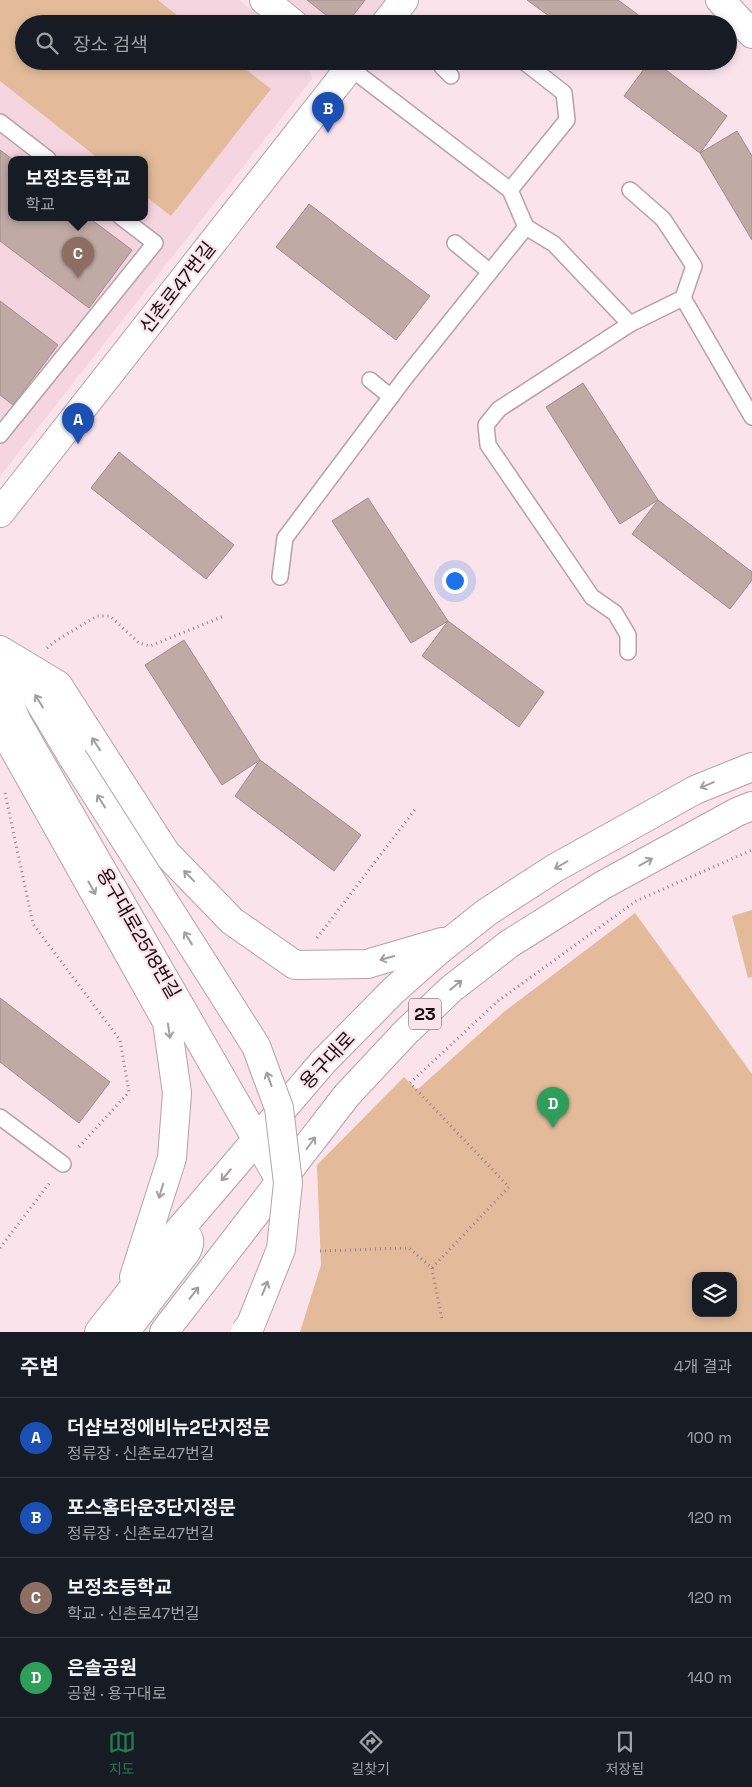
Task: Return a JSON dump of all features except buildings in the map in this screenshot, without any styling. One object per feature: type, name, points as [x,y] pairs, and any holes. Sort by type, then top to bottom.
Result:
[{"type":"main road","points":[[264,0],[283,15]]},
{"type":"main road","points":[[392,15],[404,0]]},
{"type":"main road","points":[[720,0],[734,15]]},
{"type":"main road","points":[[737,18],[752,34]]},
{"type":"main road","name":"신촌로47번길","points":[[0,513],[344,70]]},
{"type":"main road","points":[[0,650],[58,685],[166,853],[232,921],[296,965],[366,964],[451,940]]},
{"type":"main road","points":[[0,657],[32,689],[73,758],[256,1046],[279,1108],[288,1183],[281,1249],[251,1324],[245,1332]]},
{"type":"main road","name":"용구대로2518번길","points":[[0,682],[17,722],[281,1182]]},
{"type":"main road","points":[[0,724],[167,1022],[178,1093],[172,1158],[129,1292]]},
{"type":"main road","name":"용구대로","points":[[99,1332],[175,1235],[322,1062],[393,991],[451,940],[487,912],[555,868],[695,790],[752,767]]},
{"type":"main road","name":"용구대로","points":[[164,1332],[347,1095],[388,1051],[451,989],[509,944],[603,885],[737,812],[752,806]]},
{"type":"main road","points":[[388,1051],[372,1055],[365,1050],[366,1034],[469,941],[487,912]]},
{"type":"main road","points":[[126,1332],[186,1252],[190,1244],[189,1239],[186,1235],[175,1235]]},
{"type":"lane","points":[[358,70],[510,190],[526,227],[554,244],[630,324]]},
{"type":"lane","points":[[445,70],[452,76]]},
{"type":"lane","points":[[510,190],[567,120],[564,93],[535,70]]},
{"type":"lane","points":[[0,122],[44,156]]},
{"type":"lane","points":[[628,652],[628,635],[615,613],[592,597],[488,445],[486,425],[499,409],[630,324],[683,298],[694,266],[663,219],[630,190]]},
{"type":"lane","points":[[0,435],[155,243],[126,221]]},
{"type":"lane","points":[[280,577],[284,538],[391,397],[526,227]]},
{"type":"lane","points":[[455,244],[490,272]]},
{"type":"lane","points":[[683,298],[752,417]]},
{"type":"lane","points":[[370,380],[391,397]]},
{"type":"lane","points":[[0,1117],[63,1164]]},
{"type":"path","points":[[28,667],[54,642],[97,616],[110,616],[139,643],[150,646],[224,616]]},
{"type":"path","points":[[0,1248],[63,1164],[129,1092],[120,1040],[33,924],[4,784]]},
{"type":"path","points":[[341,906],[417,808]]},
{"type":"path","points":[[432,1268],[509,1187],[410,1082],[498,1001],[636,901],[752,850]]},
{"type":"path","points":[[320,1251],[409,1248],[432,1268],[442,1320]]},
{"type":"shaded area","points":[[0,0],[239,0],[258,15],[15,15],[15,70],[310,70],[312,79],[0,476]]},
{"type":"shaded area","points":[[0,0],[158,0],[177,15],[15,15],[15,70],[247,70],[271,89],[171,216],[148,198],[148,156],[95,156],[0,81]]},
{"type":"shaded area","points":[[289,0],[385,0],[373,15],[308,15]]},
{"type":"shaded area","points":[[752,910],[752,977],[748,978],[732,916]]},
{"type":"shaded area","points":[[635,913],[752,1074],[752,1332],[300,1332],[321,1265],[317,1165],[404,1077],[417,1090],[505,1011]]},
{"type":"place","name":"포스홈타운3단지정문","points":[[328,133]]},
{"type":"place","name":"보정초등학교","points":[[78,278]]},
{"type":"place","name":"더샵보정에비뉴2단지정문","points":[[78,444]]},
{"type":"place","name":"은솔공원","points":[[553,1128]]}]
